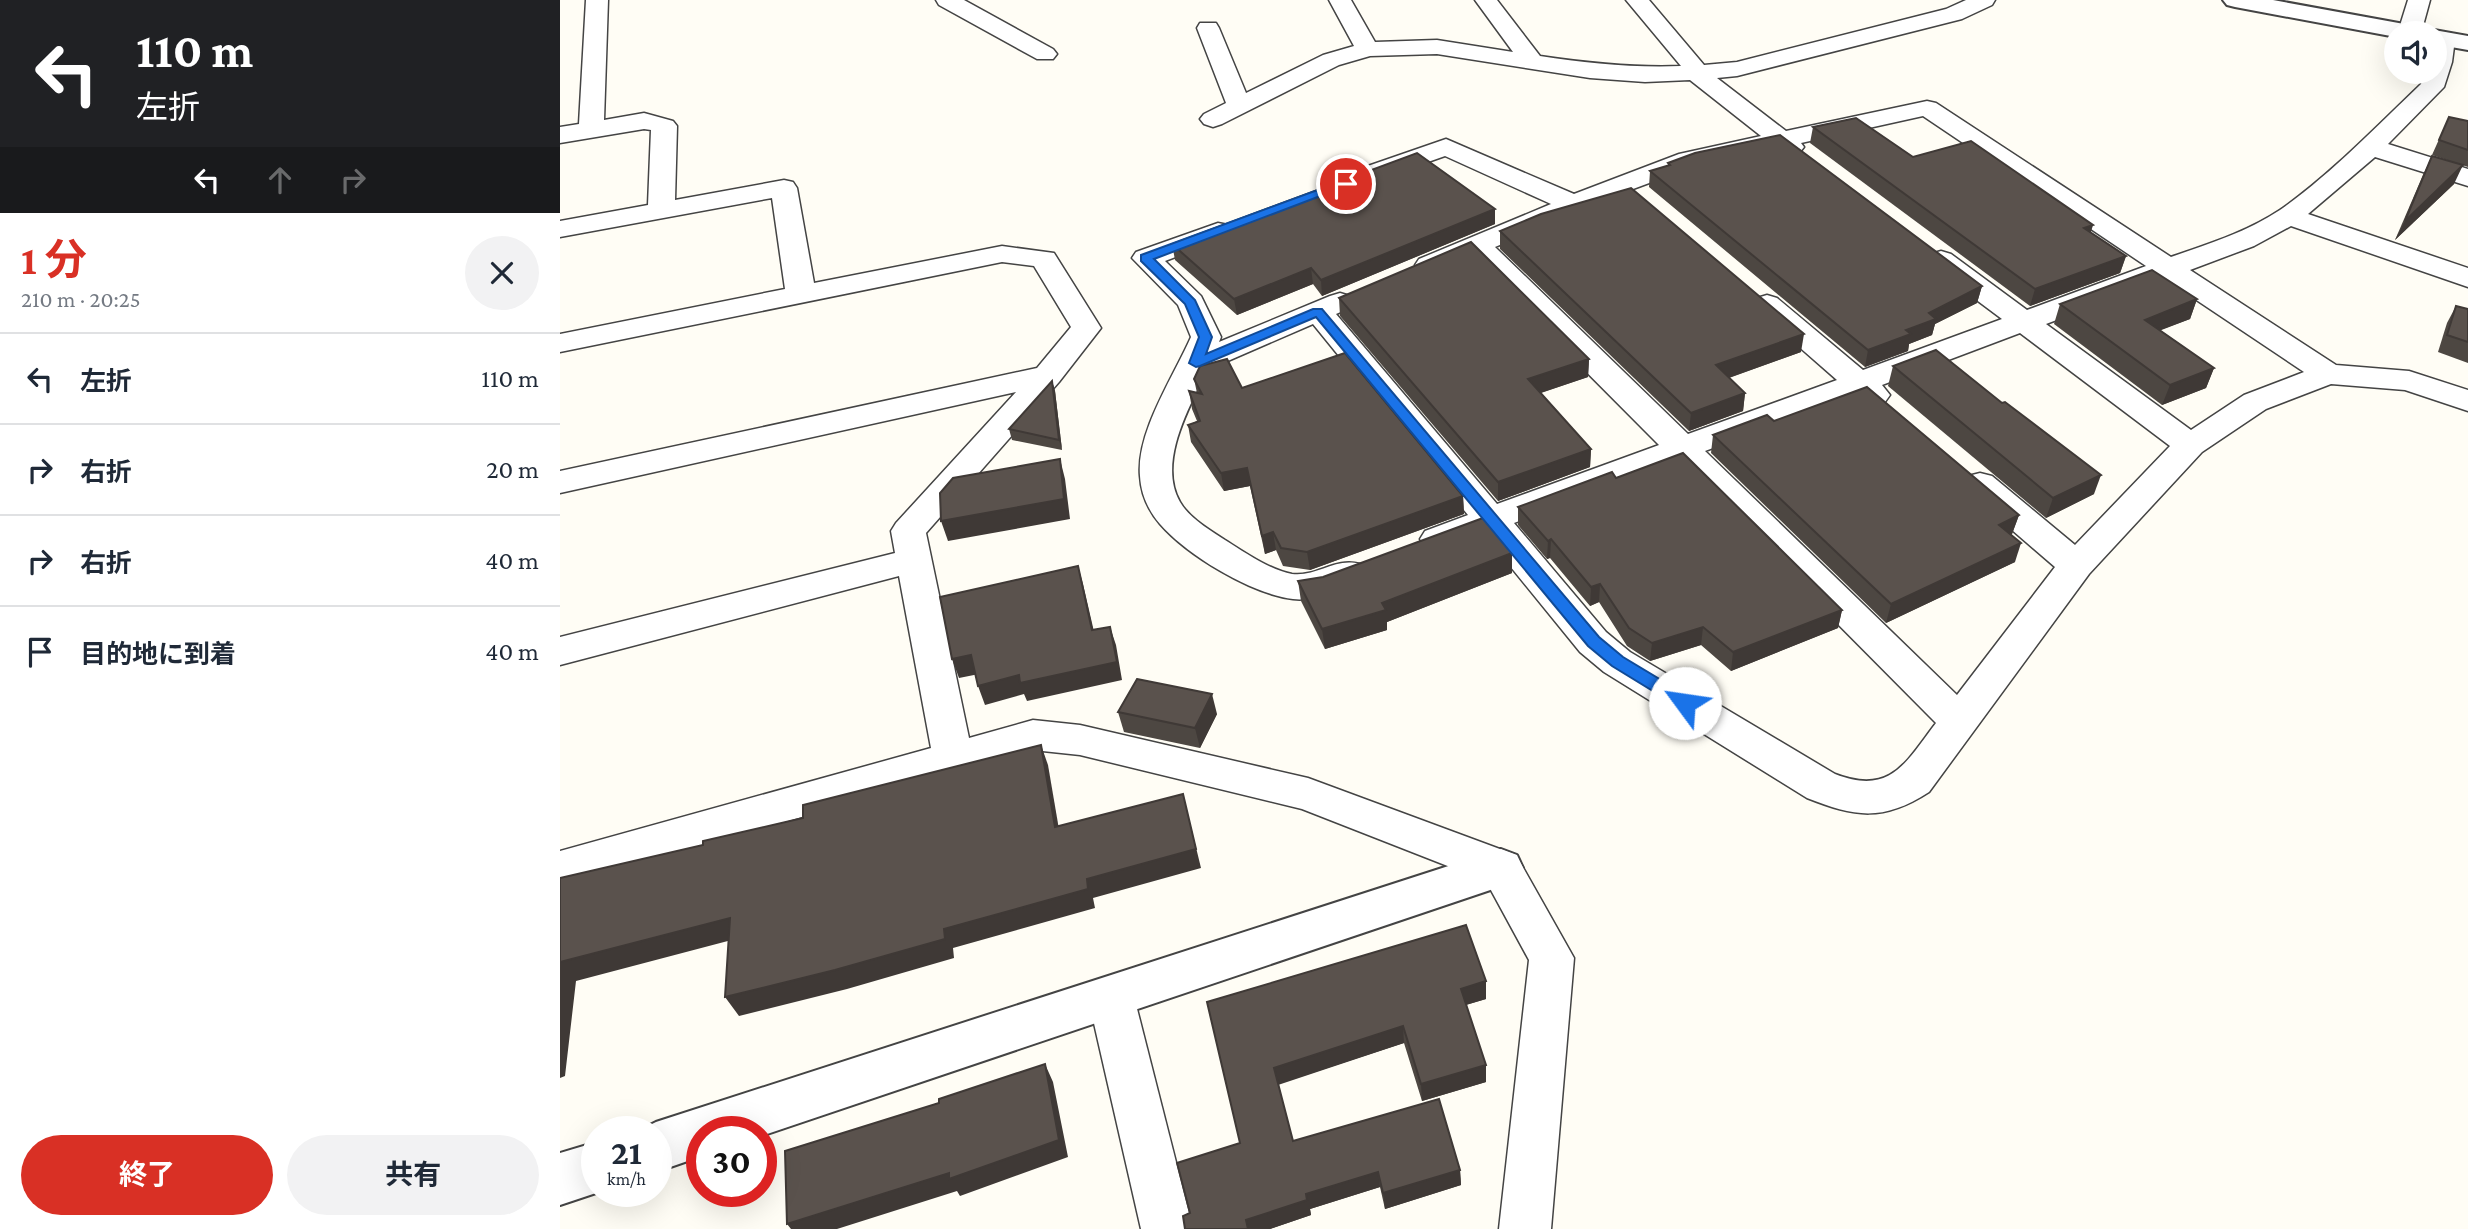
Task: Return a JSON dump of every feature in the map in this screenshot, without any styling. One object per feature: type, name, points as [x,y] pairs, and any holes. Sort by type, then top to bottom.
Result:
[{"type":"street","points":[[591,130],[597,0]]},
{"type":"street","points":[[947,0],[1045,54]]},
{"type":"street","points":[[1340,0],[1368,49]]},
{"type":"street","points":[[1486,0],[1532,61]]},
{"type":"street","points":[[1637,0],[1692,65],[1695,73],[1812,163]]},
{"type":"street","points":[[1213,119],[1331,60],[1368,49],[1437,47],[1604,72],[1645,75],[1695,73],[1737,69],[1954,13],[1984,0]]},
{"type":"street","points":[[2235,0],[2384,28]]},
{"type":"street","points":[[2419,0],[2428,21]]},
{"type":"street","points":[[1208,28],[1240,106]]},
{"type":"street","points":[[1415,548],[2244,240],[2288,216],[2371,148],[2432,84]]},
{"type":"street","points":[[1403,276],[1574,204],[1635,192],[1688,160],[1779,138],[1927,108],[2328,374]]},
{"type":"street","points":[[560,135],[644,121],[664,126],[661,210]]},
{"type":"street","points":[[1341,186],[1446,147],[1574,204]]},
{"type":"street","points":[[2371,148],[2468,178]]},
{"type":"street","points":[[560,229],[784,188],[801,295]]},
{"type":"street","points":[[2288,216],[2468,278]]},
{"type":"street","points":[[1250,219],[1146,258],[1191,302],[1206,337],[1167,422],[1156,470],[1163,505],[1190,533],[1233,561],[1286,585],[1312,586],[1376,562]]},
{"type":"street","points":[[1476,245],[1958,720]]},
{"type":"street","points":[[1924,247],[2190,445]]},
{"type":"street","points":[[560,343],[1002,254],[1044,259],[1086,328],[1048,375],[908,531],[953,758]]},
{"type":"street","points":[[1747,287],[1901,418]]},
{"type":"street","points":[[1196,363],[1367,291]]},
{"type":"street","points":[[1318,312],[1593,642],[1618,662],[1821,786],[1852,799],[1873,799],[1897,793],[1915,780],[2076,565],[2190,445],[2255,402],[2328,374],[2409,381],[2468,401]]},
{"type":"street","points":[[560,482],[1048,375]]},
{"type":"street","points":[[1963,470],[2076,565]]},
{"type":"street","points":[[560,652],[914,561]]},
{"type":"street","points":[[560,869],[1033,735],[1080,740],[1308,794],[1502,868],[1552,958],[1525,1229]]},
{"type":"street","points":[[672,1142],[1502,868]]},
{"type":"street","points":[[1111,997],[1167,1229]]},
{"type":"street","points":[[560,1179],[581,1172]]},
{"type":"building","points":[[2449,117],[2468,121],[2468,150],[2439,140]]},
{"type":"building","points":[[1856,118],[1913,157],[1971,141],[2093,225],[2084,228],[2126,256],[2035,289],[1813,127]]},
{"type":"building","points":[[1780,135],[1982,286],[1929,313],[1936,319],[1906,330],[1911,334],[1868,350],[1650,171],[1695,153]]},
{"type":"building","points":[[1417,153],[1495,209],[1321,280],[1311,268],[1234,299],[1172,244]]},
{"type":"building","points":[[2432,156],[2463,165],[2405,221]]},
{"type":"building","points":[[1631,188],[1804,334],[1716,365],[1745,393],[1691,413],[1500,231],[1541,214]]},
{"type":"building","points":[[1471,242],[1589,359],[1528,379],[1591,449],[1498,482],[1339,298]]},
{"type":"building","points":[[2152,270],[2197,299],[2145,320],[2214,368],[2170,385],[2060,304]]},
{"type":"building","points":[[2456,306],[2468,309],[2468,342],[2447,335]]},
{"type":"building","points":[[1936,350],[2002,403],[2005,402],[2101,475],[2053,498],[1893,366]]},
{"type":"building","points":[[1345,353],[1463,496],[1307,552],[1281,548],[1273,532],[1262,536],[1247,468],[1221,473],[1188,425],[1200,421],[1189,391],[1202,394],[1194,379],[1200,366],[1227,359],[1242,388]]},
{"type":"building","points":[[1052,381],[1059,440],[1009,429]]},
{"type":"building","points":[[1867,387],[2019,515],[1999,525],[2021,543],[1891,604],[1713,435],[1767,415],[1774,421]]},
{"type":"building","points":[[1683,453],[1842,610],[1733,652],[1703,627],[1652,643],[1629,628],[1600,584],[1591,587],[1551,539],[1548,541],[1518,507],[1612,472],[1616,478]]},
{"type":"building","points":[[1060,459],[1064,499],[941,521],[940,493],[953,478]]},
{"type":"building","points":[[1483,518],[1512,553],[1382,603],[1386,610],[1322,629],[1298,581],[1323,577]]},
{"type":"building","points":[[1078,566],[1092,630],[1110,627],[1117,662],[1020,683],[1019,675],[978,686],[971,655],[952,659],[940,597]]},
{"type":"building","points":[[1137,679],[1212,694],[1195,728],[1118,712]]},
{"type":"building","points":[[1041,745],[1055,827],[1183,794],[1196,849],[1087,879],[1088,889],[944,929],[945,939],[725,997],[730,918],[560,962],[560,878],[703,845],[703,841],[803,818],[803,805]]},
{"type":"building","points":[[1466,925],[1486,981],[1461,989],[1486,1065],[1421,1084],[1403,1026],[1274,1068],[1293,1141],[1439,1099],[1460,1170],[1383,1193],[1378,1172],[1306,1194],[1307,1200],[1246,1220],[1248,1229],[1185,1229],[1183,1216],[1190,1213],[1177,1163],[1240,1143],[1207,1002]]},
{"type":"building","points":[[1045,1064],[1059,1140],[949,1179],[949,1173],[787,1224],[785,1151],[939,1103],[939,1099]]},
{"type":"route","points":[[1346,184],[1146,258],[1191,302],[1206,337],[1196,363],[1318,312],[1593,642],[1618,662],[1685,703]]}]
